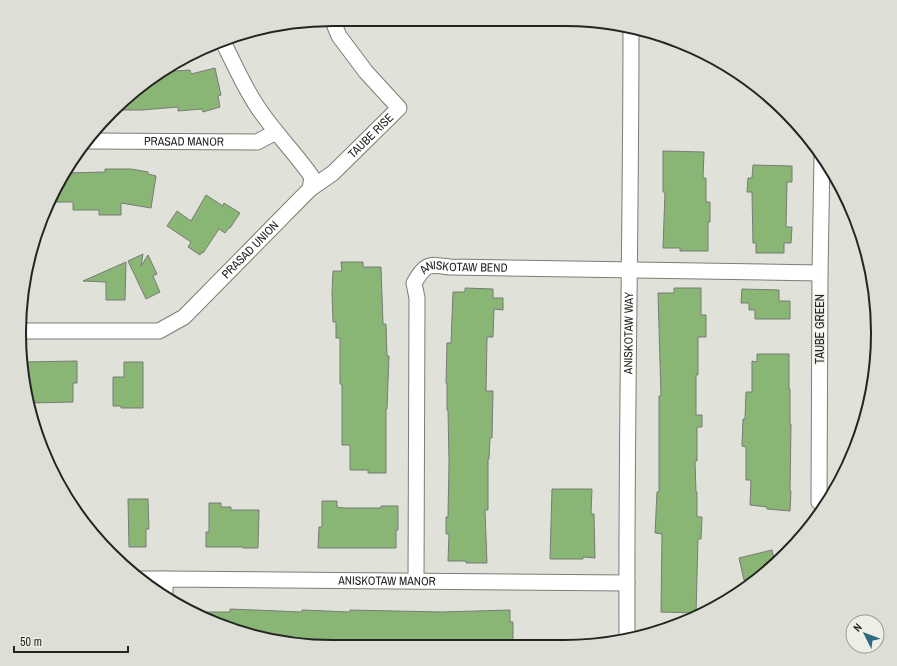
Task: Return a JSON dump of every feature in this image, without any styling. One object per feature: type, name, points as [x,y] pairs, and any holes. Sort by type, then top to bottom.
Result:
[{"type":"street","name":"TAUBE RISE","points":[[310,189],[333,173],[399,108],[366,72],[339,36],[335,26]]},
{"type":"street","name":"ANISKOTAW WAY","points":[[627,633],[631,33]]},
{"type":"street","points":[[225,46],[250,95],[276,132],[300,160],[312,177],[310,189]]},
{"type":"street","name":"PRASAD MANOR","points":[[93,141],[257,142],[276,132]]},
{"type":"street","name":"TAUBE GREEN","points":[[822,167],[820,273],[822,499]]},
{"type":"street","name":"PRASAD UNION","points":[[26,331],[159,331],[184,317],[310,189]]},
{"type":"street","name":"ANISKOTAW BEND","points":[[416,581],[417,298],[414,283],[422,270],[431,265],[450,267],[820,273]]},
{"type":"street","name":"ANISKOTAW MANOR","points":[[149,579],[627,583]]},
{"type":"street","points":[[165,579],[165,590]]},
{"type":"building","points":[[215,68],[221,95],[218,96],[220,107],[203,112],[202,109],[178,111],[178,107],[122,110],[146,89],[172,71],[190,70],[191,74]]},
{"type":"building","points":[[663,151],[704,152],[703,178],[706,178],[706,202],[710,202],[708,251],[680,251],[680,248],[663,248],[665,192],[663,192]]},
{"type":"building","points":[[753,165],[792,166],[792,182],[787,182],[786,227],[792,227],[791,243],[784,243],[784,253],[756,253],[756,243],[753,243],[752,192],[747,192],[748,178],[752,178]]},
{"type":"building","points":[[105,169],[131,169],[148,172],[148,174],[156,176],[151,208],[121,203],[121,215],[99,215],[99,210],[73,210],[73,202],[56,202],[71,173],[105,172]]},
{"type":"building","points":[[206,195],[223,206],[224,203],[240,213],[225,233],[219,229],[203,253],[202,252],[200,255],[188,247],[191,242],[167,226],[177,211],[191,221]]},
{"type":"building","points":[[143,254],[141,266],[148,255],[157,274],[153,276],[160,292],[146,299],[128,261]]},
{"type":"building","points":[[126,262],[125,300],[106,300],[106,282],[83,281]]},
{"type":"building","points":[[341,262],[363,262],[363,267],[381,267],[383,324],[386,324],[387,356],[389,356],[386,409],[386,473],[368,473],[368,470],[350,470],[350,445],[342,445],[340,338],[336,338],[336,322],[333,322],[332,294],[333,271],[342,271]]},
{"type":"building","points":[[465,288],[493,289],[493,298],[503,298],[503,310],[494,309],[493,337],[487,337],[486,391],[493,391],[492,438],[490,438],[488,459],[488,510],[485,510],[487,563],[448,561],[449,534],[446,534],[446,517],[448,517],[449,462],[446,383],[447,343],[451,343],[453,292],[465,292]]},
{"type":"building","points":[[674,288],[701,288],[701,315],[706,315],[706,337],[698,337],[698,375],[696,375],[696,415],[702,415],[702,427],[697,427],[697,461],[695,461],[697,517],[702,517],[701,539],[698,539],[696,610],[690,613],[661,612],[662,534],[655,533],[657,492],[659,492],[659,396],[661,396],[658,293],[674,293]]},
{"type":"building","points":[[742,289],[779,290],[779,301],[790,301],[790,319],[755,319],[755,310],[749,310],[749,303],[741,303]]},
{"type":"building","points":[[757,354],[789,354],[791,424],[790,511],[767,509],[767,507],[750,505],[751,480],[746,480],[746,447],[742,446],[743,419],[745,419],[746,392],[752,392],[752,361],[757,362]]},
{"type":"building","points":[[77,361],[77,383],[73,383],[73,402],[34,403],[28,362]]},
{"type":"building","points":[[124,362],[143,362],[143,408],[121,408],[121,406],[113,406],[113,377],[124,377]]},
{"type":"building","points":[[552,489],[592,489],[591,514],[594,514],[595,558],[583,557],[583,559],[550,559]]},
{"type":"building","points":[[128,499],[148,499],[149,529],[146,529],[146,547],[129,547]]},
{"type":"building","points":[[322,501],[337,501],[337,507],[344,508],[381,508],[381,506],[398,506],[396,548],[318,548],[319,527],[322,527]]},
{"type":"building","points":[[209,503],[221,503],[221,507],[231,507],[231,510],[259,510],[258,548],[206,547],[206,532],[209,532]]},
{"type":"building","points":[[772,550],[774,557],[751,577],[744,580],[739,558]]},
{"type":"building","points":[[230,609],[302,612],[302,610],[350,612],[350,610],[441,612],[510,610],[510,622],[513,622],[513,640],[313,639],[254,630],[234,624],[205,612],[230,612]]}]
